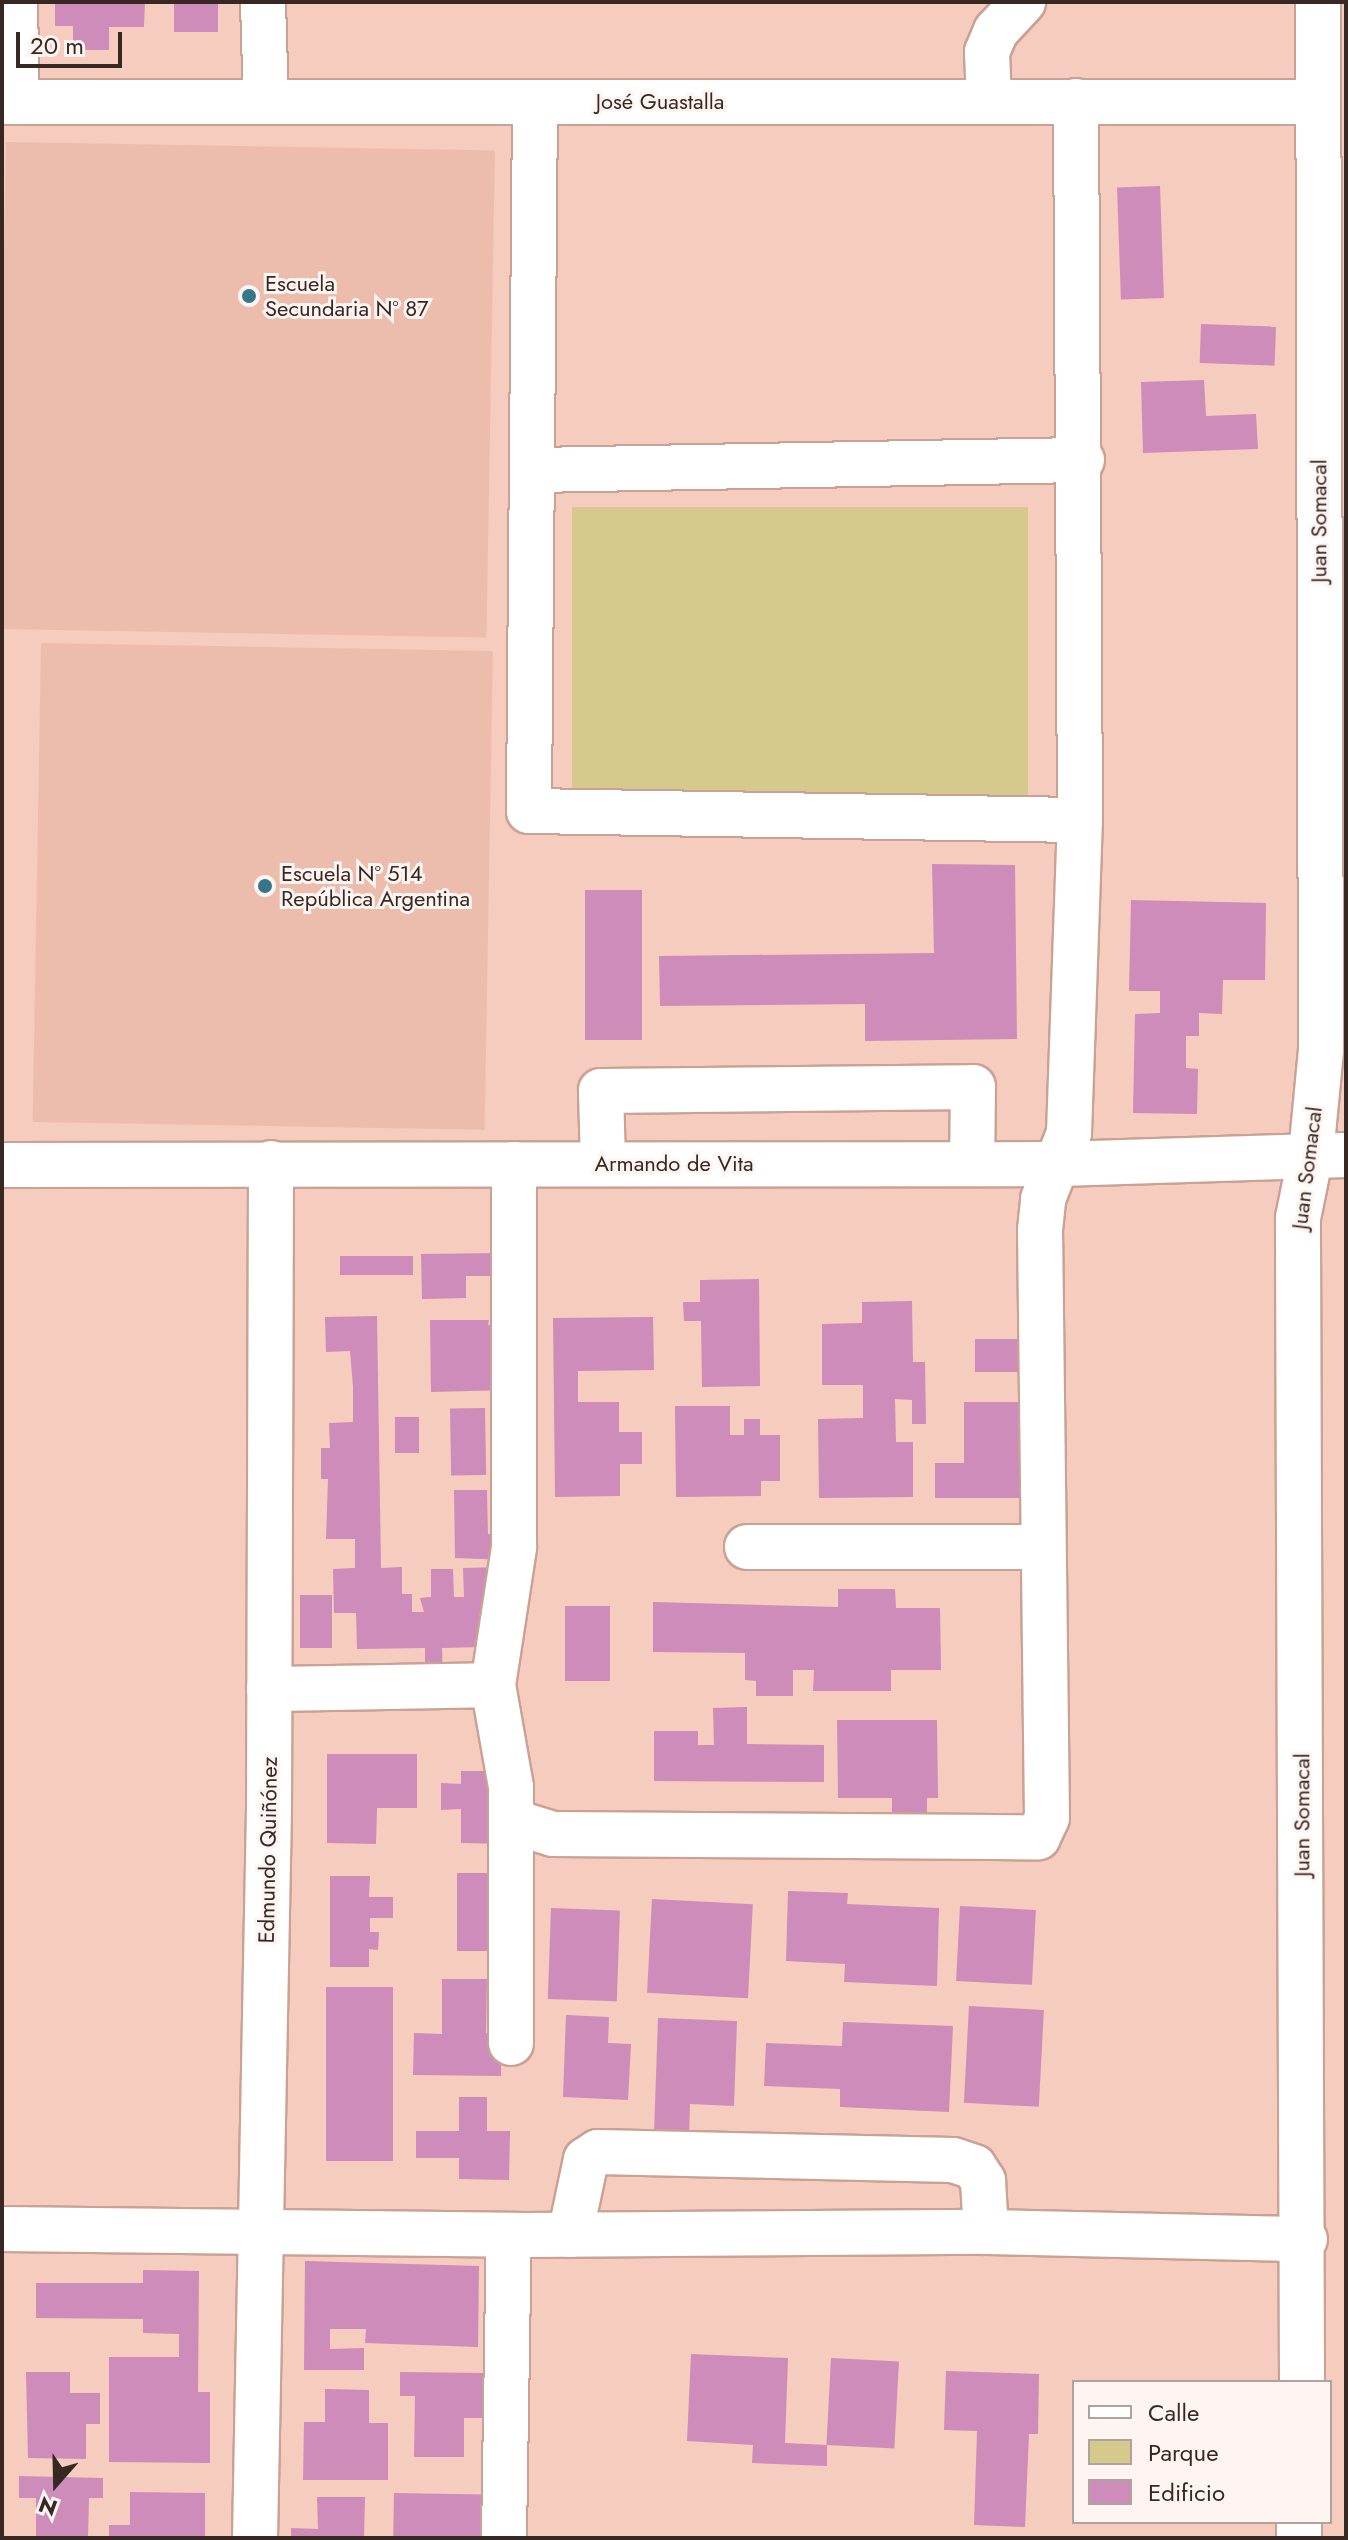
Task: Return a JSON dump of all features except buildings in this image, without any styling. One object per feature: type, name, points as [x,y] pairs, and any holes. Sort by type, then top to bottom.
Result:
[{"type":"street","points":[[9,102],[15,2]]},
{"type":"street","points":[[263,2],[266,102]]},
{"type":"street","points":[[989,100],[987,52],[996,31],[1023,2]]},
{"type":"street","name":"Juan Somacal","points":[[1302,2380],[1305,2239],[1298,1218],[1328,1154],[1321,1050],[1318,2]]},
{"type":"street","points":[[511,1821],[553,1834],[1038,1837],[1047,1818],[1041,1547],[1040,1230],[1043,1199],[1060,1164],[1069,1133],[1080,820],[1082,460],[1076,101]]},
{"type":"street","name":"José Guastalla","points":[[9,102],[1318,102]]},
{"type":"street","points":[[535,103],[535,470],[529,811],[1080,820]]},
{"type":"street","points":[[535,470],[1082,460]]},
{"type":"street","points":[[603,1163],[601,1091],[973,1087],[972,1164]]},
{"type":"street","name":"Armando de Vita","points":[[2,1165],[1060,1164],[1328,1154]]},
{"type":"street","name":"Edmundo Quiñónez","points":[[255,2538],[263,2234],[271,1163]]},
{"type":"street","points":[[511,2043],[511,1787],[493,1685],[514,1547],[514,1164]]},
{"type":"street","points":[[747,1547],[1041,1547]]},
{"type":"street","points":[[269,1689],[493,1685]]},
{"type":"street","points":[[570,2235],[586,2160],[598,2152],[953,2160],[974,2167],[983,2181],[986,2232]]},
{"type":"street","points":[[2,2229],[509,2235],[986,2232],[1305,2239]]},
{"type":"street","points":[[504,2538],[509,2235]]},
{"type":"shaded area","name":"Escuela Secundaria Nº 87","points":[[6,142],[495,151],[486,637],[2,629]]},
{"type":"shaded area","name":"Escuela Nº 514 República Argentina","points":[[41,643],[493,651],[485,1130],[33,1122]]},
{"type":"green space","points":[[572,507],[1028,507],[1028,797],[572,797]]},
{"type":"place","name":"Escuela Secundaria Nº 87","points":[[249,296]]},
{"type":"place","name":"Escuela Nº 514 República Argentina","points":[[265,886]]}]
